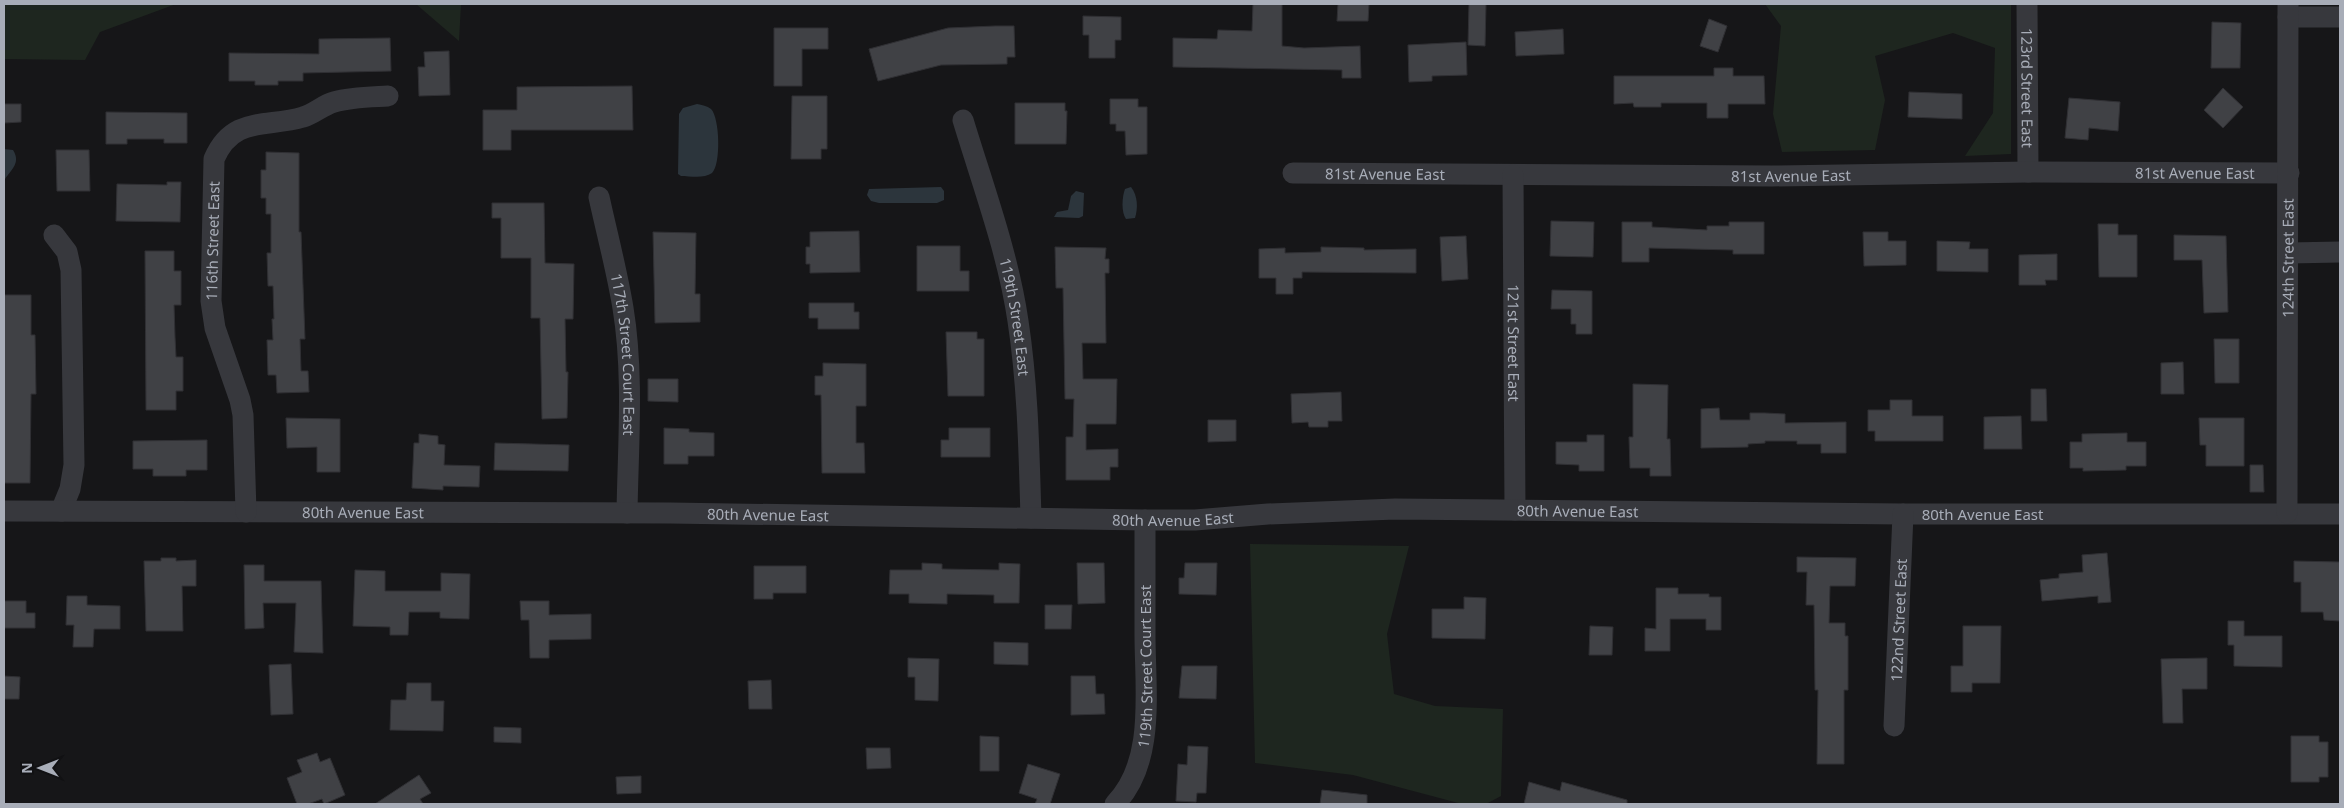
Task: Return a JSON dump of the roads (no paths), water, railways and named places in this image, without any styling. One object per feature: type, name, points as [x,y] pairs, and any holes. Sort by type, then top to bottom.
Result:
[{"type":"street","name":"123rd Street East","points":[[2027,4],[2028,172]]},
{"type":"street","points":[[2288,10],[2340,17]]},
{"type":"street","name":"124th Street East","points":[[2287,513],[2288,10]]},
{"type":"street","name":"116th Street East","points":[[246,512],[243,415],[240,400],[215,328],[211,301],[214,159],[223,144],[244,128],[257,123],[304,117],[332,102],[388,96]]},
{"type":"street","name":"119th Street East","points":[[963,120],[1003,250],[1018,318],[1026,378],[1031,518]]},
{"type":"street","name":"81st Avenue East","points":[[1293,173],[1772,176],[2028,172],[2289,173]]},
{"type":"street","name":"121st Street East","points":[[1513,175],[1515,510]]},
{"type":"street","name":"117th Street Court East","points":[[599,197],[623,309],[626,337],[628,364],[627,513]]},
{"type":"street","points":[[54,235],[67,252],[71,280],[74,465],[70,489],[61,511]]},
{"type":"street","points":[[2289,252],[2340,252]]},
{"type":"street","name":"80th Avenue East","points":[[4,511],[627,513],[1145,520],[1195,520],[1268,514],[1395,509],[1903,514],[2340,514]]},
{"type":"street","name":"122nd Street East","points":[[1894,726],[1903,514]]},
{"type":"street","name":"119th Street Court East","points":[[1115,804],[1124,795],[1134,777],[1146,727],[1145,520]]}]
